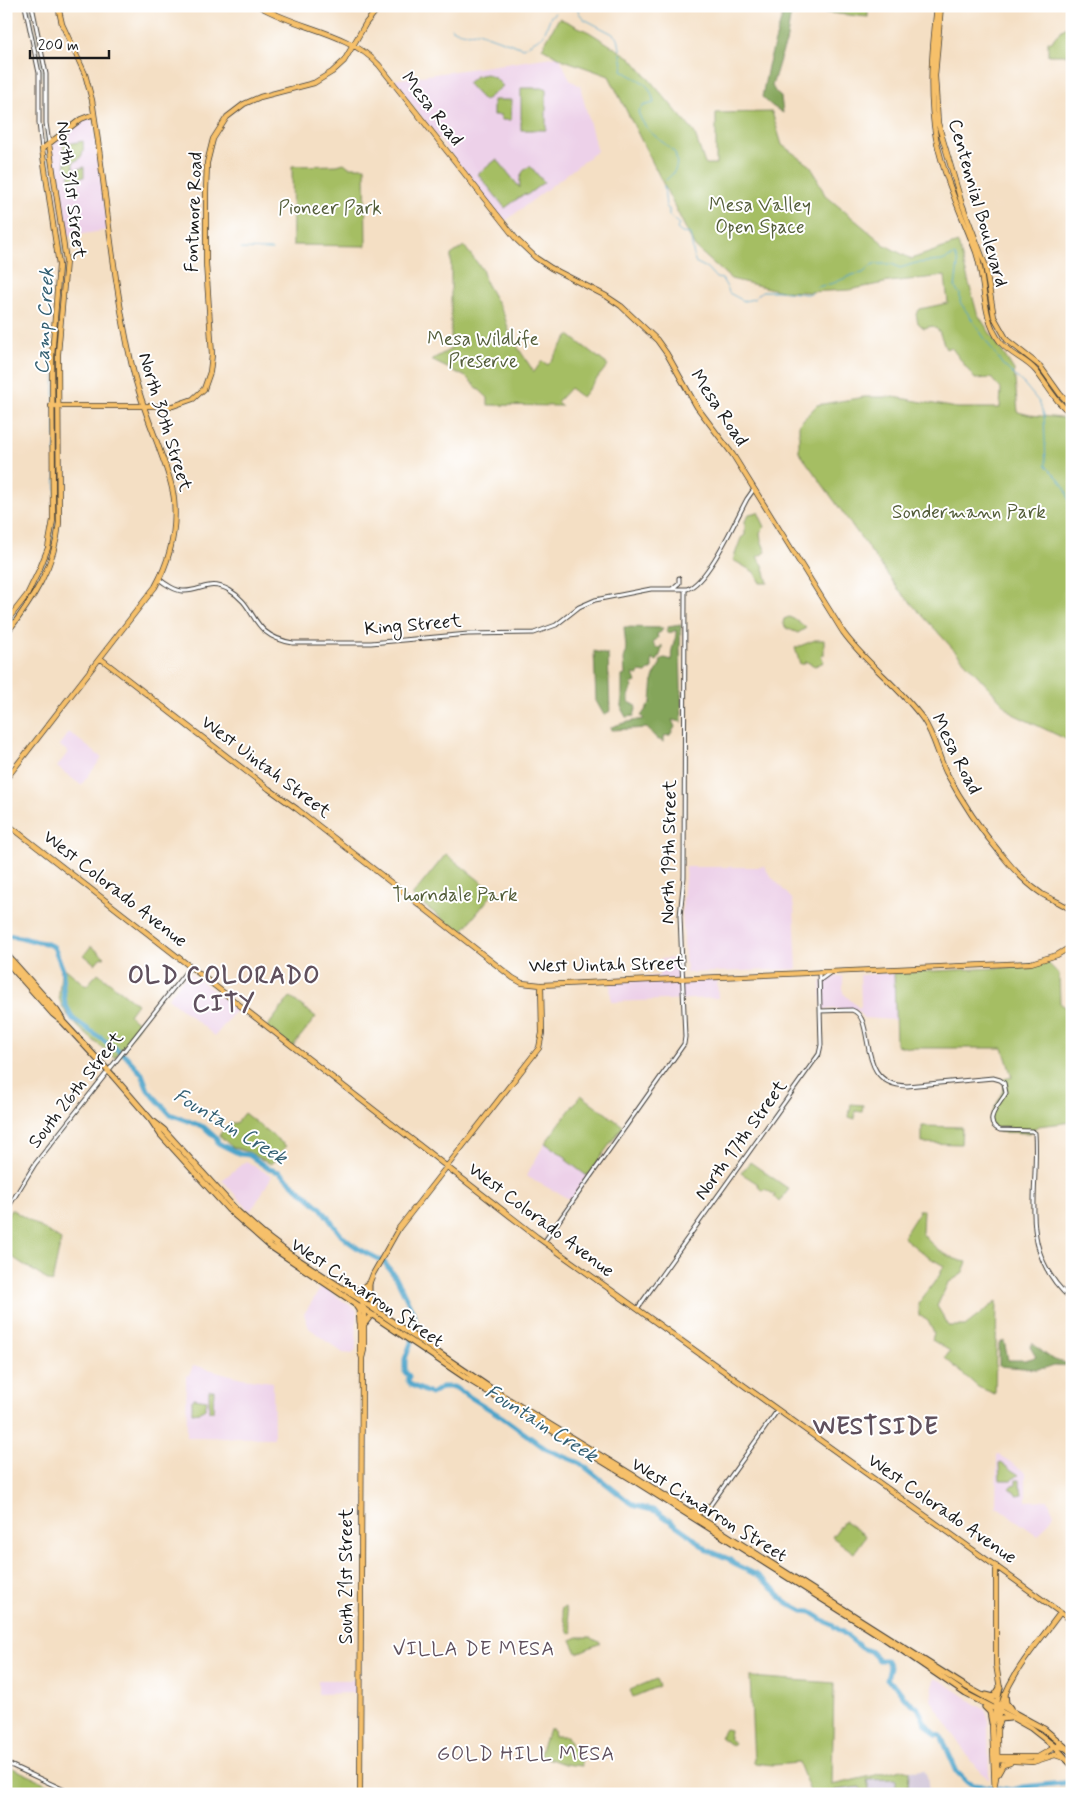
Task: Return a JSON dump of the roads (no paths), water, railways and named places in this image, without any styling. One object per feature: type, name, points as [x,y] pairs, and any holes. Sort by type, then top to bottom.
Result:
[{"type":"highway","name":"West Cimarron Street","points":[[6,954],[57,1011],[63,1022]]},
{"type":"highway","name":"West Cimarron Street","points":[[6,961],[152,1120],[167,1142],[228,1209],[248,1228],[282,1255],[338,1292],[387,1318],[405,1334]]},
{"type":"highway","name":"West Cimarron Street","points":[[152,1120],[164,1130],[222,1195],[253,1226],[288,1253],[334,1283],[379,1318],[486,1390],[635,1481],[868,1628],[968,1696],[1023,1716],[1050,1732],[1070,1751]]},
{"type":"highway","points":[[334,1283],[356,1292],[369,1283]]},
{"type":"highway","points":[[369,1283],[369,1296],[372,1302],[387,1318]]},
{"type":"highway","points":[[338,1292],[358,1308],[362,1323]]},
{"type":"highway","points":[[362,1323],[370,1315],[379,1318]]},
{"type":"highway","name":"West Cimarron Street","points":[[418,1343],[677,1503],[998,1707],[1055,1747],[1072,1766]]},
{"type":"highway","points":[[677,1503],[697,1512],[701,1512],[708,1507]]},
{"type":"highway","points":[[708,1507],[708,1519],[723,1532]]},
{"type":"highway","points":[[963,1685],[991,1697],[996,1695],[1000,1688]]},
{"type":"highway","points":[[956,1687],[998,1707]]},
{"type":"highway","points":[[1004,1694],[1006,1704],[1023,1716]]},
{"type":"highway","points":[[968,1696],[988,1709],[992,1723]]},
{"type":"highway","points":[[997,1728],[1003,1718],[1015,1718]]},
{"type":"main road","name":"North 30th Street","points":[[8,776],[146,600],[166,563],[172,543],[175,515],[174,497],[168,474],[143,406],[132,367],[94,114],[85,74],[67,37],[58,6]]},
{"type":"main road","name":"Mesa Road","points":[[259,6],[354,45],[366,53],[378,65],[508,229],[524,246],[551,268],[606,296],[621,306],[653,336],[667,354],[697,407],[733,455],[843,632],[855,648],[923,719],[955,788],[998,850],[1035,889],[1072,911]]},
{"type":"main road","name":"Fontmore Road","points":[[143,406],[174,406],[188,402],[204,389],[210,372],[212,342],[207,273],[206,192],[208,156],[212,139],[226,118],[240,107],[254,99],[319,81],[340,65],[366,23],[380,6]]},
{"type":"main road","name":"Centennial Boulevard","points":[[939,6],[935,76],[936,109],[961,201],[982,253],[994,317],[1007,340],[1040,366],[1072,407]]},
{"type":"main road","name":"Centennial Boulevard","points":[[939,6],[930,72],[936,139],[954,198],[978,261],[990,321],[999,341],[1008,351],[1035,370],[1057,402],[1072,414]]},
{"type":"main road","points":[[42,149],[77,121],[94,114]]},
{"type":"main road","name":"North 31st Street","points":[[6,634],[35,596],[52,557],[60,513],[58,354],[66,261],[49,144]]},
{"type":"main road","name":"North 31st Street","points":[[6,622],[31,588],[46,555],[53,520],[52,347],[60,265],[42,149]]},
{"type":"main road","points":[[51,406],[143,406]]},
{"type":"main road","name":"West Uintah Street","points":[[100,658],[304,814],[513,978],[522,983],[540,985],[1030,962],[1057,955],[1072,946]]},
{"type":"main road","name":"West Colorado Avenue","points":[[6,823],[446,1168],[544,1242],[1072,1621]]},
{"type":"main road","name":"South 21st Street","points":[[360,1794],[363,1306],[369,1283],[399,1228],[539,1048],[542,1033],[540,985]]},
{"type":"main road","points":[[994,1793],[1000,1688],[996,1664],[996,1566]]},
{"type":"main road","points":[[995,1783],[996,1759],[992,1723],[998,1707],[1012,1679],[1060,1613]]},
{"type":"main road","points":[[996,1759],[1038,1757],[1055,1747],[1062,1746],[1070,1751]]},
{"type":"main road","points":[[996,1759],[1036,1762],[1055,1755],[1066,1759]]},
{"type":"main road","points":[[996,1777],[1003,1765],[1017,1761]]},
{"type":"street","name":"North 31st Street","points":[[26,6],[39,73],[39,123],[42,149]]},
{"type":"street","name":"North 31st Street","points":[[32,6],[46,74],[46,123],[49,144]]},
{"type":"street","points":[[685,588],[695,585],[707,572],[754,489]]},
{"type":"street","points":[[672,588],[678,584],[679,578]]},
{"type":"street","name":"King Street","points":[[159,579],[184,591],[209,585],[228,590],[244,603],[256,622],[266,633],[281,640],[305,644],[384,643],[468,634],[534,633],[556,625],[579,607],[591,601],[651,589],[685,588]]},
{"type":"street","name":"North 19th Street","points":[[544,1242],[684,1044],[680,914],[684,872],[685,588]]},
{"type":"street","name":"South 26th Street","points":[[6,1211],[36,1164],[190,967]]},
{"type":"street","name":"North 17th Street","points":[[637,1309],[819,1054],[821,1045],[819,972]]},
{"type":"street","points":[[819,981],[832,972]]},
{"type":"street","points":[[820,1011],[852,1010],[858,1014],[862,1020],[874,1068],[882,1077],[893,1084],[907,1086],[993,1078],[1003,1082],[1006,1093],[992,1116],[992,1122],[1000,1130],[1032,1131],[1035,1134],[1035,1224],[1037,1248],[1049,1274],[1072,1300]]},
{"type":"street","points":[[708,1507],[777,1411]]},
{"type":"street","points":[[6,1763],[73,1794]]},
{"type":"waterway","name":"Camp Creek","points":[[29,6],[44,80],[46,144]]},
{"type":"waterway","points":[[569,8],[574,6]]},
{"type":"waterway","points":[[577,6],[579,13],[584,19],[618,38],[623,65],[622,70],[643,82],[652,95],[654,103],[643,106],[638,112],[649,130],[675,153],[676,168],[666,180]]},
{"type":"waterway","points":[[451,28],[467,33],[478,32],[523,48],[543,36],[551,16],[555,13]]},
{"type":"waterway","name":"Camp Creek","points":[[46,148],[62,249],[63,275]]},
{"type":"waterway","points":[[664,186],[669,216],[679,224],[677,229],[682,233],[690,234],[695,262],[707,268],[716,278],[722,279],[729,293],[744,301],[754,299],[762,291],[812,293]]},
{"type":"waterway","points":[[241,249],[272,250]]},
{"type":"waterway","points":[[817,287],[863,273],[873,264],[892,264],[900,268],[916,263],[942,261],[955,255],[958,263],[955,288],[960,294],[960,302],[1002,364],[1024,384],[1039,402],[1044,415],[1046,466],[1057,477],[1067,492],[1070,514],[1072,515]]},
{"type":"waterway","name":"Camp Creek","points":[[54,405],[55,346],[58,324]]},
{"type":"waterway","name":"Camp Creek","points":[[32,593],[48,557],[55,529],[55,409]]},
{"type":"waterway","name":"Camp Creek","points":[[6,628],[25,605]]},
{"type":"waterway","name":"Fountain Creek","points":[[6,935],[45,943],[54,947],[63,970],[65,1004],[73,1019],[125,1055],[142,1074],[148,1090],[170,1114],[204,1127],[217,1139],[218,1143],[240,1154],[249,1155],[269,1169],[279,1172],[321,1208],[341,1235],[349,1242],[384,1262],[397,1279],[416,1323],[415,1332],[405,1359],[405,1372],[409,1376],[408,1381],[411,1385],[431,1394],[442,1387],[454,1387],[502,1417],[546,1449],[580,1463],[636,1506],[656,1511],[707,1550],[729,1559],[734,1564],[757,1575],[776,1590],[786,1602],[803,1611],[811,1612],[841,1631],[862,1648],[870,1651],[879,1660],[886,1660],[890,1667],[887,1680],[896,1686],[905,1698],[918,1708],[925,1723],[936,1735],[941,1736],[957,1772],[967,1782],[974,1785],[1013,1790],[1023,1787],[1072,1782]]},
{"type":"district","name":"OLD COLORADO CITY","points":[[224,990]]},
{"type":"district","name":"WESTSIDE","points":[[876,1427]]},
{"type":"district","name":"VILLA DE MESA","points":[[474,1649]]},
{"type":"district","name":"GOLD HILL MESA","points":[[526,1754]]},
{"type":"park label","name":"Pioneer Park","points":[[330,208]]},
{"type":"park label","name":"Mesa Valley Open Space","points":[[760,216]]},
{"type":"park label","name":"Mesa Wildlife Preserve","points":[[483,350]]},
{"type":"park label","name":"Sondermann Park","points":[[969,512]]},
{"type":"park label","name":"Thorndale Park","points":[[455,895]]}]
